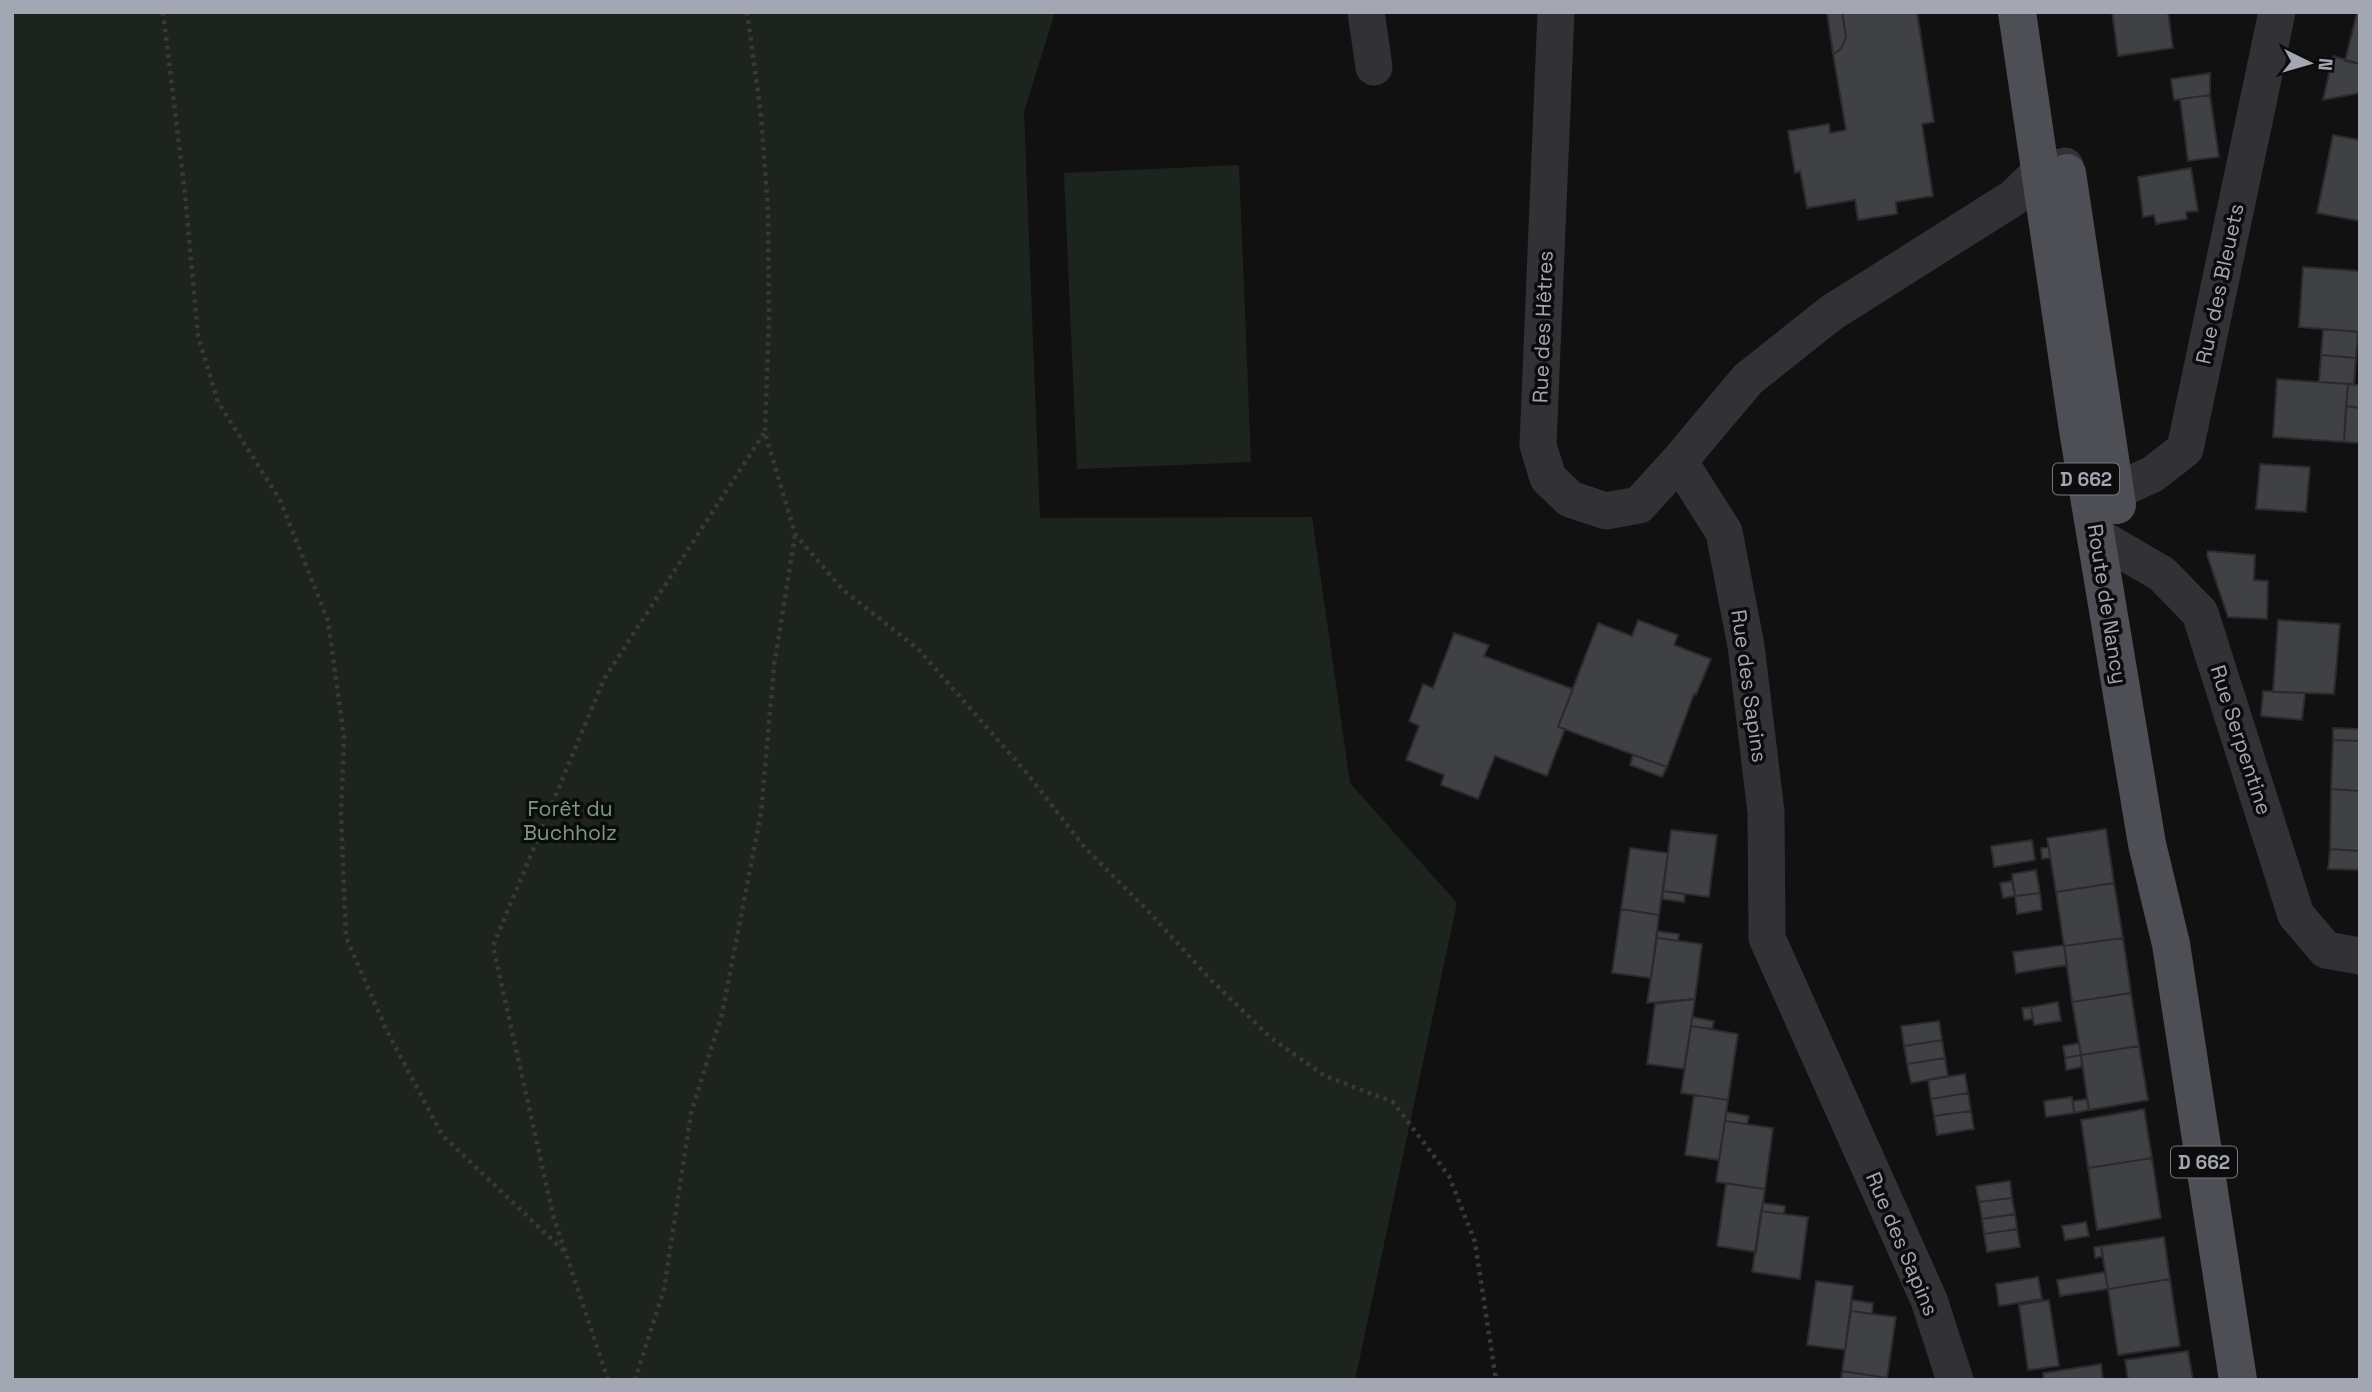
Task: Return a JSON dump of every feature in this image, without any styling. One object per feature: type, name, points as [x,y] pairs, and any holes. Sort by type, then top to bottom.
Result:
[{"type":"main road","name":"Route de Nancy","points":[[2017,12],[2054,168]]},
{"type":"main road","name":"Route de Nancy","points":[[2043,12],[2054,168],[2051,251],[2107,520],[2147,844],[2171,944],[2238,1380]]},
{"type":"street","points":[[1366,12],[1374,67]]},
{"type":"street","name":"Rue des Hêtres","points":[[1556,12],[1538,445],[1548,478],[1570,499],[1606,511],[1639,505],[1679,461]]},
{"type":"street","name":"Rue des Bleuets","points":[[2107,520],[2153,474],[2185,449],[2277,12]]},
{"type":"street","points":[[1679,461],[1748,379],[1831,313],[2013,198],[2054,168]]},
{"type":"street","name":"Rue des Sapins","points":[[1679,461],[1724,531],[1746,646],[1766,812],[1767,938],[1929,1300],[1955,1380]]},
{"type":"street","name":"Rue Serpentine","points":[[2107,520],[2200,613],[2296,915],[2326,950],[2360,957]]},
{"type":"path","points":[[163,12],[186,194],[198,336],[218,402],[280,500],[328,621],[344,737],[341,815],[346,937],[386,1029],[442,1135],[566,1254]]},
{"type":"path","points":[[747,12],[761,115],[768,210],[769,317],[765,433],[795,534],[842,589],[919,650],[1026,772],[1085,848],[1150,913],[1210,979],[1271,1038],[1325,1076],[1393,1102],[1449,1176],[1475,1242],[1496,1380]]},
{"type":"path","points":[[608,1380],[553,1215],[493,946],[604,679],[765,433]]},
{"type":"path","points":[[635,1380],[664,1289],[691,1113],[722,1014],[761,813],[774,666],[795,534]]},
{"type":"green space","name":"Forêt du Buchholz","points":[[12,12],[1055,12],[1024,112],[1040,518],[1312,517],[1350,783],[1457,903],[1355,1380],[12,1380]]},
{"type":"green space","points":[[1239,165],[1251,462],[1077,469],[1064,173]]},
{"type":"building","points":[[1827,12],[1842,12],[1846,37],[1841,49],[1833,54]]},
{"type":"building","points":[[1842,12],[1917,12],[1934,122],[1922,124],[1933,196],[1896,202],[1897,214],[1858,220],[1855,200],[1807,208],[1800,171],[1795,173],[1788,131],[1829,124],[1830,133],[1846,130],[1833,54],[1841,49],[1846,37]]},
{"type":"building","points":[[2112,12],[2168,12],[2173,48],[2118,56]]},
{"type":"building","points":[[2357,12],[2360,12],[2360,64],[2345,61]]},
{"type":"building","points":[[2333,56],[2360,64],[2360,93],[2323,100]]},
{"type":"building","points":[[2210,73],[2210,95],[2174,100],[2171,79]]},
{"type":"building","points":[[2210,95],[2219,157],[2188,161],[2180,99]]},
{"type":"building","points":[[2333,135],[2360,140],[2360,221],[2317,213]]},
{"type":"building","points":[[2191,168],[2198,211],[2186,212],[2187,219],[2156,224],[2154,215],[2143,217],[2138,177]]},
{"type":"building","points":[[2303,267],[2360,271],[2360,332],[2299,327]]},
{"type":"building","points":[[2323,329],[2358,332],[2356,358],[2321,355]]},
{"type":"building","points":[[2321,355],[2356,358],[2354,384],[2319,382]]},
{"type":"building","points":[[2277,379],[2348,384],[2344,442],[2273,437]]},
{"type":"building","points":[[2348,384],[2360,385],[2360,408],[2346,406]]},
{"type":"building","points":[[2346,406],[2360,408],[2360,443],[2344,442]]},
{"type":"building","points":[[2260,464],[2310,467],[2306,512],[2256,509]]},
{"type":"building","points":[[2208,551],[2255,555],[2254,580],[2268,581],[2267,619],[2228,617],[2207,555]]},
{"type":"building","points":[[1638,620],[1678,635],[1674,645],[1711,659],[1696,695],[1694,694],[1667,767],[1558,727],[1598,623],[1632,636]]},
{"type":"building","points":[[2278,620],[2340,624],[2334,694],[2273,692]]},
{"type":"building","points":[[1454,633],[1489,645],[1484,656],[1573,689],[1558,727],[1565,729],[1547,776],[1495,756],[1478,799],[1441,785],[1444,775],[1406,760],[1419,726],[1409,721],[1423,684],[1433,688]]},
{"type":"building","points":[[2263,691],[2305,693],[2302,720],[2261,716]]},
{"type":"building","points":[[2333,728],[2360,729],[2360,741],[2333,740]]},
{"type":"building","points":[[2333,740],[2360,741],[2360,791],[2331,789]]},
{"type":"building","points":[[1633,755],[1667,767],[1662,777],[1630,765]]},
{"type":"building","points":[[2331,789],[2360,791],[2360,851],[2330,849]]},
{"type":"building","points":[[2106,829],[2114,883],[2056,892],[2047,838]]},
{"type":"building","points":[[1671,830],[1717,835],[1709,897],[1663,891]]},
{"type":"building","points":[[2032,840],[2035,860],[1994,867],[1991,846]]},
{"type":"building","points":[[2049,847],[2050,858],[2042,859],[2041,848]]},
{"type":"building","points":[[1630,848],[1668,853],[1659,915],[1621,909]]},
{"type":"building","points":[[2330,849],[2360,851],[2360,870],[2328,869]]},
{"type":"building","points":[[2036,870],[2040,893],[2015,896],[2012,874]]},
{"type":"building","points":[[2012,881],[2015,896],[2003,898],[2000,883]]},
{"type":"building","points":[[2114,883],[2123,938],[2064,946],[2056,892]]},
{"type":"building","points":[[1663,891],[1685,894],[1684,902],[1662,899]]},
{"type":"building","points":[[2040,893],[2042,910],[2017,914],[2015,896]]},
{"type":"building","points":[[1621,909],[1659,915],[1651,978],[1612,973]]},
{"type":"building","points":[[1657,931],[1679,934],[1678,941],[1657,938]]},
{"type":"building","points":[[1657,938],[1702,944],[1695,999],[1647,1003]]},
{"type":"building","points":[[2123,938],[2131,993],[2072,1002],[2064,946]]},
{"type":"building","points":[[2064,945],[2067,965],[2016,973],[2013,952]]},
{"type":"building","points":[[2131,993],[2139,1046],[2081,1055],[2072,1002]]},
{"type":"building","points":[[1695,999],[1684,1069],[1647,1064],[1655,1004]]},
{"type":"building","points":[[2058,1002],[2061,1021],[2034,1025],[2031,1007]]},
{"type":"building","points":[[2031,1007],[2033,1019],[2024,1020],[2022,1008]]},
{"type":"building","points":[[1692,1017],[1714,1021],[1712,1029],[1691,1026]]},
{"type":"building","points":[[1939,1021],[1942,1040],[1904,1046],[1901,1026]]},
{"type":"building","points":[[1691,1026],[1738,1034],[1728,1100],[1681,1093]]},
{"type":"building","points":[[1942,1040],[1945,1058],[1907,1064],[1904,1046]]},
{"type":"building","points":[[2079,1043],[2081,1055],[2065,1058],[2063,1046]]},
{"type":"building","points":[[2139,1046],[2148,1100],[2089,1110],[2081,1055]]},
{"type":"building","points":[[2081,1055],[2082,1067],[2066,1070],[2065,1058]]},
{"type":"building","points":[[1945,1058],[1948,1076],[1911,1083],[1907,1064]]},
{"type":"building","points":[[1965,1074],[1968,1093],[1931,1099],[1928,1080]]},
{"type":"building","points":[[1968,1093],[1971,1111],[1934,1116],[1931,1099]]},
{"type":"building","points":[[1694,1095],[1728,1100],[1719,1160],[1685,1155]]},
{"type":"building","points":[[2072,1097],[2074,1113],[2046,1117],[2044,1101]]},
{"type":"building","points":[[2087,1099],[2089,1110],[2074,1113],[2073,1101]]},
{"type":"building","points":[[2144,1109],[2152,1158],[2088,1168],[2081,1120]]},
{"type":"building","points":[[1971,1111],[1974,1129],[1937,1135],[1934,1116]]},
{"type":"building","points":[[1726,1112],[1749,1116],[1747,1124],[1725,1121]]},
{"type":"building","points":[[1725,1121],[1773,1128],[1765,1189],[1716,1182]]},
{"type":"building","points":[[2152,1158],[2161,1218],[2097,1230],[2088,1168]]},
{"type":"building","points":[[2010,1181],[2012,1198],[1979,1202],[1976,1186]]},
{"type":"building","points":[[1726,1183],[1765,1189],[1756,1252],[1717,1246]]},
{"type":"building","points":[[2012,1198],[2015,1214],[1982,1219],[1979,1202]]},
{"type":"building","points":[[1763,1203],[1785,1206],[1784,1214],[1761,1211]]},
{"type":"building","points":[[1761,1211],[1808,1217],[1800,1279],[1752,1272]]},
{"type":"building","points":[[2015,1214],[2017,1229],[1984,1234],[1982,1219]]},
{"type":"building","points":[[2086,1222],[2089,1236],[2065,1240],[2062,1226]]},
{"type":"building","points":[[2017,1229],[2020,1247],[1987,1252],[1984,1234]]},
{"type":"building","points":[[2164,1237],[2170,1279],[2108,1289],[2101,1246]]},
{"type":"building","points":[[2101,1246],[2103,1256],[2095,1258],[2094,1247]]},
{"type":"building","points":[[2105,1272],[2108,1289],[2060,1296],[2057,1280]]},
{"type":"building","points":[[2038,1277],[2042,1299],[1999,1306],[1996,1284]]},
{"type":"building","points":[[2170,1279],[2180,1346],[2118,1355],[2108,1289]]},
{"type":"building","points":[[1816,1281],[1853,1286],[1845,1350],[1807,1345]]},
{"type":"building","points":[[1852,1300],[1873,1303],[1872,1314],[1851,1311]]},
{"type":"building","points":[[2049,1300],[2059,1366],[2028,1370],[2019,1305]]},
{"type":"building","points":[[1851,1311],[1896,1317],[1887,1378],[1842,1371]]},
{"type":"building","points":[[2188,1351],[2193,1380],[2128,1380],[2125,1360]]},
{"type":"building","points":[[2101,1364],[2103,1380],[2044,1380],[2043,1373]]},
{"type":"building","points":[[1842,1371],[1887,1378],[1887,1380],[1841,1380]]}]
